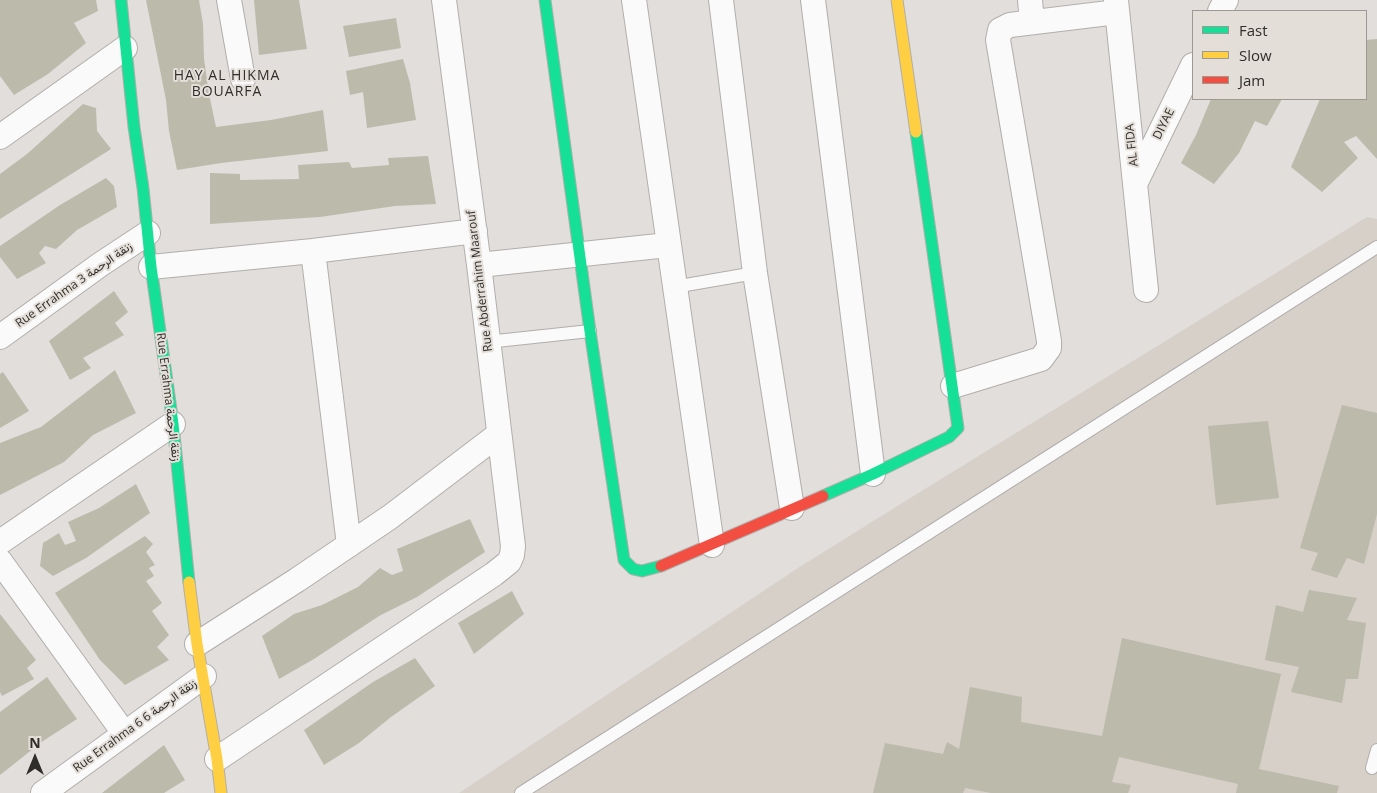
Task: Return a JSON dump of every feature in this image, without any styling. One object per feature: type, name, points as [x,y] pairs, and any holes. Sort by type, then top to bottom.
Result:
[{"type":"street","name":"Rue Errahma زنقة الرحمة","points":[[121,0],[151,267],[173,424],[182,522],[197,644],[204,676],[221,793]]},
{"type":"street","points":[[229,0],[243,79]]},
{"type":"street","name":"Rue Abderrahim Maarouf","points":[[217,759],[494,574],[509,562],[513,546],[444,0]]},
{"type":"street","points":[[546,0],[590,331],[624,560],[633,569],[642,571],[653,569],[712,545],[792,508],[873,474],[949,437],[958,428],[954,386],[897,0]]},
{"type":"street","points":[[634,0],[712,545]]},
{"type":"street","points":[[721,0],[755,273],[792,508]]},
{"type":"street","points":[[813,0],[873,474]]},
{"type":"street","points":[[954,386],[1040,359],[1048,348],[1049,341],[998,40],[1000,30],[1031,11],[1117,6]]},
{"type":"street","name":"AL FIDA","points":[[1117,6],[1146,290]]},
{"type":"street","points":[[0,136],[125,48]]},
{"type":"street","name":"DIYAE","points":[[1136,182],[1192,67]]},
{"type":"street","points":[[151,267],[474,231]]},
{"type":"street","name":"Rue Errahma 3 زنقة الرحمة","points":[[0,337],[94,269],[148,233]]},
{"type":"street","points":[[479,265],[668,245]]},
{"type":"street","points":[[313,250],[349,544]]},
{"type":"street","points":[[0,542],[173,424]]},
{"type":"street","points":[[197,644],[349,544],[425,491],[499,434]]},
{"type":"street","points":[[0,561],[124,733]]},
{"type":"street","name":"Rue Errahma 6 6 زنقة الرحمة","points":[[43,793],[204,676]]},
{"type":"lane","points":[[521,793],[1377,247]]},
{"type":"lane","points":[[674,287],[755,273]]},
{"type":"lane","points":[[488,342],[590,331]]},
{"type":"lane","points":[[1372,768],[1377,750]]},
{"type":"shaded area","points":[[1367,217],[1377,219],[1377,793],[459,793],[798,568]]},
{"type":"building","points":[[0,0],[96,0],[98,11],[74,23],[86,43],[48,74],[14,95],[0,76]]},
{"type":"building","points":[[146,0],[199,0],[203,24],[204,59],[216,127],[271,120],[323,110],[328,151],[177,170],[169,131],[166,100]]},
{"type":"building","points":[[254,0],[299,0],[307,49],[259,55]]},
{"type":"building","points":[[396,18],[401,48],[349,57],[343,26]]},
{"type":"building","points":[[1377,39],[1377,159],[1356,136],[1344,142],[1358,158],[1322,192],[1291,167],[1320,100],[1367,100],[1367,40]]},
{"type":"building","points":[[403,59],[410,83],[416,120],[367,128],[363,92],[350,95],[346,71]]},
{"type":"building","points":[[1211,100],[1281,100],[1267,126],[1255,121],[1239,153],[1214,184],[1181,163],[1196,135]]},
{"type":"building","points":[[83,104],[96,108],[97,131],[111,149],[0,219],[0,174],[27,154]]},
{"type":"building","points":[[428,156],[436,204],[395,206],[320,217],[210,224],[210,173],[240,174],[240,180],[299,179],[298,165],[349,162],[352,168],[389,165],[388,158]]},
{"type":"building","points":[[106,178],[114,186],[117,207],[77,230],[56,249],[45,246],[39,253],[46,263],[17,279],[0,257],[0,246],[60,205]]},
{"type":"building","points":[[114,291],[128,312],[115,323],[124,335],[83,358],[91,368],[70,380],[49,341]]},
{"type":"building","points":[[115,370],[136,413],[93,435],[64,462],[0,495],[0,443],[41,427]]},
{"type":"building","points":[[3,372],[29,411],[0,428],[0,374]]},
{"type":"building","points":[[1342,405],[1377,413],[1377,514],[1364,564],[1347,558],[1337,578],[1311,570],[1318,553],[1300,548]]},
{"type":"building","points":[[1268,421],[1279,498],[1216,505],[1208,426]]},
{"type":"building","points":[[136,484],[150,513],[86,558],[53,576],[40,566],[43,543],[59,533],[65,545],[76,541],[68,522],[99,508]]},
{"type":"building","points":[[470,519],[485,552],[417,597],[379,616],[314,659],[279,679],[262,636],[294,614],[322,605],[358,587],[380,568],[392,575],[403,571],[397,549]]},
{"type":"building","points":[[145,536],[153,544],[146,552],[155,565],[149,568],[154,576],[146,581],[162,603],[152,611],[169,635],[157,647],[169,660],[125,685],[100,660],[55,593]]},
{"type":"building","points":[[1309,590],[1357,598],[1347,620],[1366,623],[1358,679],[1346,679],[1342,703],[1291,692],[1299,667],[1265,660],[1276,605],[1303,612]]},
{"type":"building","points":[[512,591],[524,614],[474,654],[458,623]]},
{"type":"building","points":[[0,614],[36,660],[27,668],[34,679],[2,696],[0,692]]},
{"type":"building","points":[[1122,638],[1281,674],[1259,769],[1339,786],[1337,793],[1236,793],[1238,784],[1119,757],[1112,782],[1131,785],[1128,793],[991,793],[965,788],[963,793],[873,793],[885,743],[943,754],[947,742],[959,749],[970,687],[1022,697],[1021,722],[1102,736]]},
{"type":"building","points":[[415,658],[435,686],[391,717],[359,743],[324,765],[304,730],[373,682]]},
{"type":"building","points":[[47,677],[77,719],[43,741],[0,775],[0,712]]},
{"type":"building","points":[[164,745],[185,780],[164,793],[102,793]]},
{"type":"traffic: fast","points":[[121,0],[151,267],[173,424],[189,582]]},
{"type":"traffic: fast","points":[[545,0],[590,331],[624,560],[633,569],[642,571],[661,566]]},
{"type":"traffic: fast","points":[[823,496],[949,437],[958,428],[916,132]]},
{"type":"traffic: slow","points":[[897,0],[916,132]]},
{"type":"traffic: slow","points":[[189,582],[221,793]]},
{"type":"traffic: jam","points":[[661,566],[823,496]]},
{"type":"district","name":"HAY AL HIKMA BOUARFA","points":[[227,84]]}]
